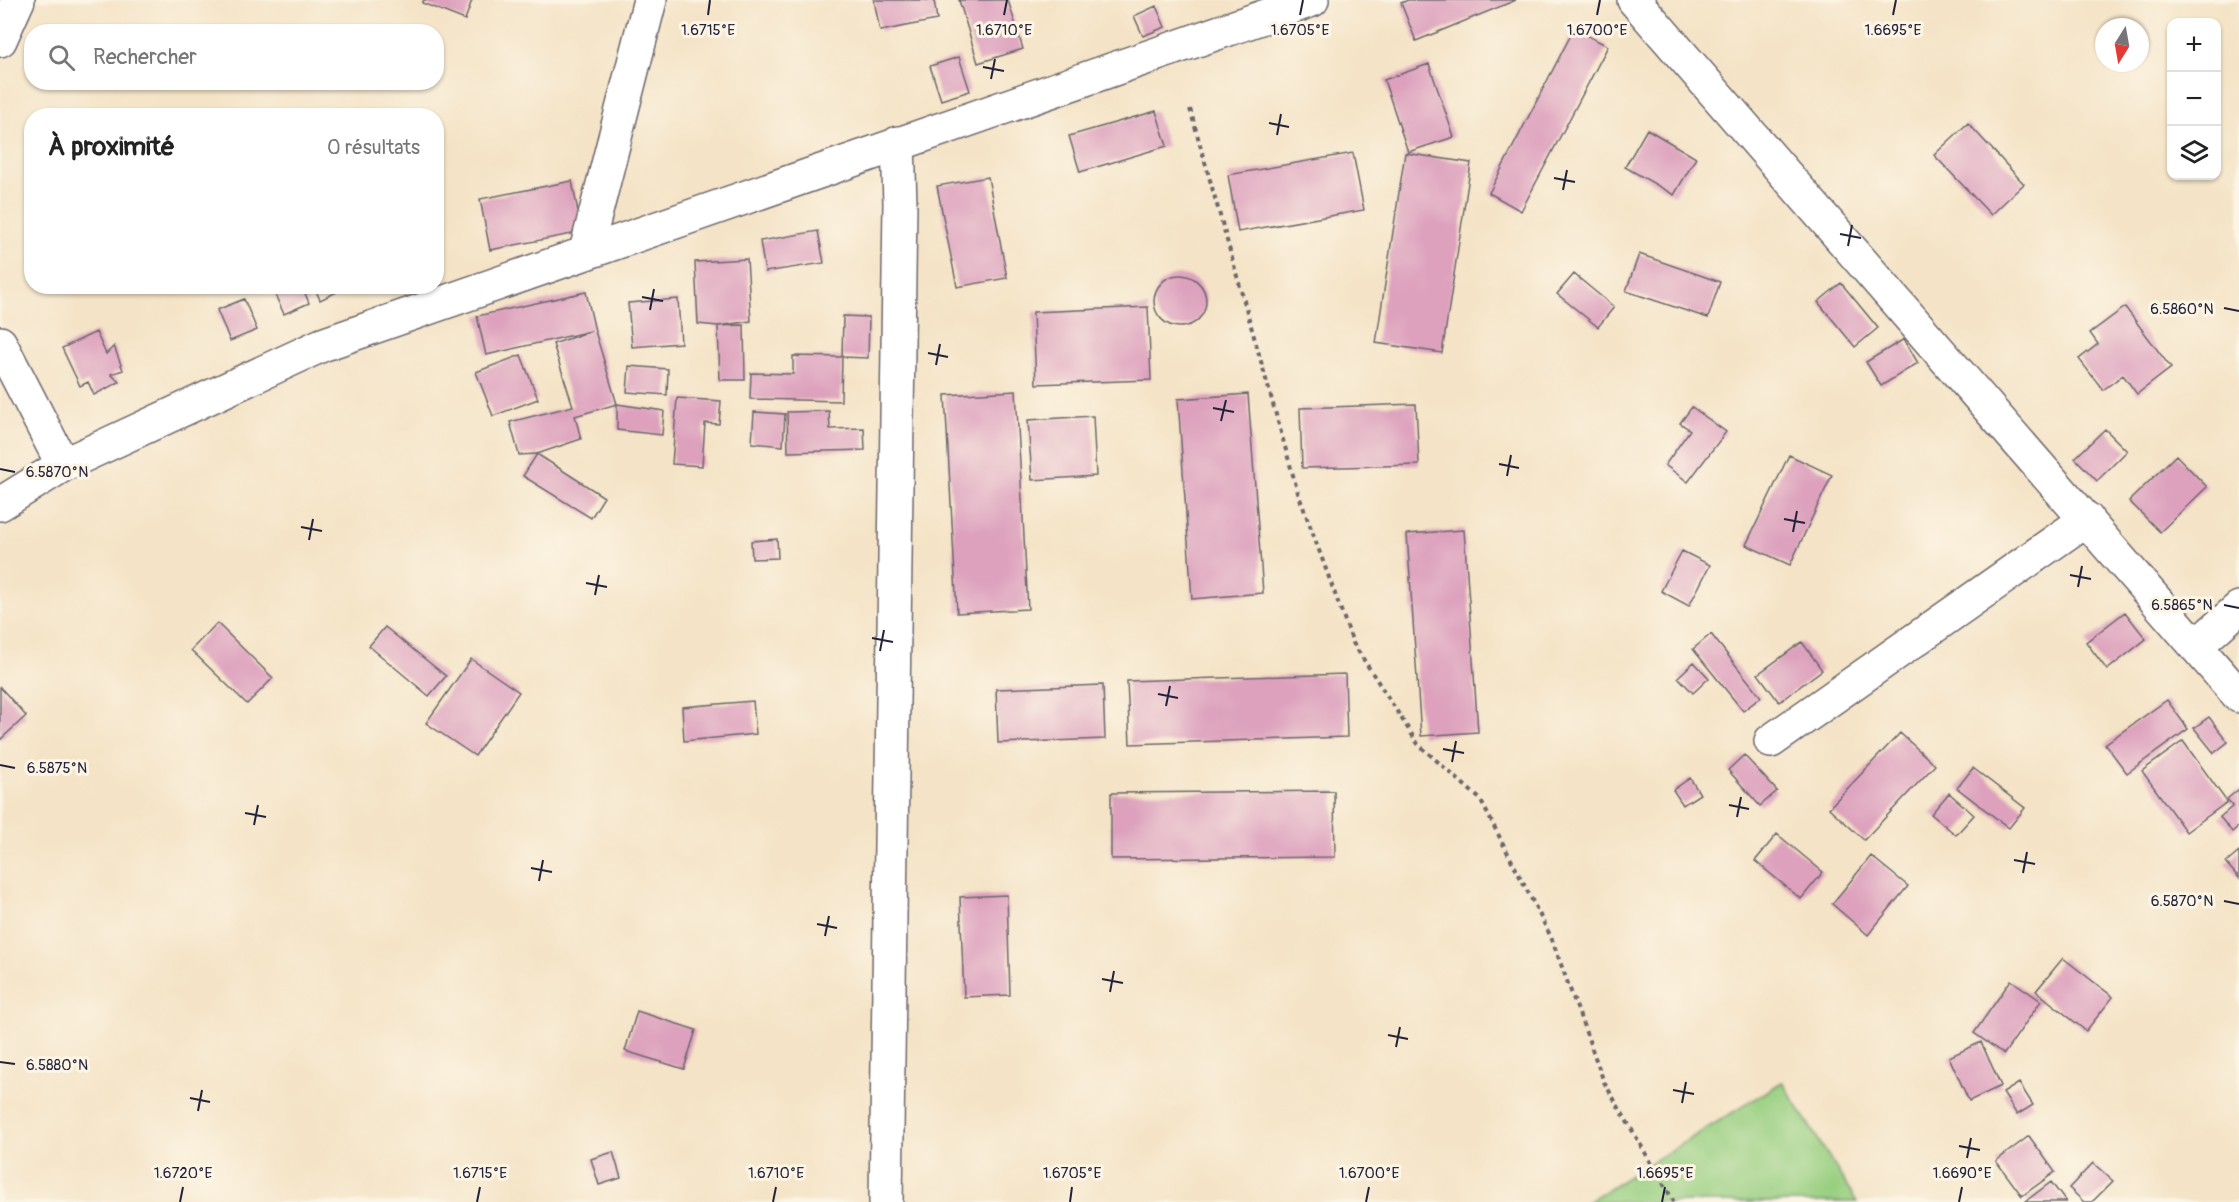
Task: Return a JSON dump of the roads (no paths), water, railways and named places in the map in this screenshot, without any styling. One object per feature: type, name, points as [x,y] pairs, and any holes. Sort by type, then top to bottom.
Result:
[{"type":"street","points":[[0,40],[18,0]]},
{"type":"street","points":[[586,251],[650,0]]},
{"type":"street","points":[[0,504],[63,465],[322,345],[586,251],[1312,0]]},
{"type":"street","points":[[1634,0],[2239,696]]},
{"type":"street","points":[[886,1202],[900,203],[898,143]]},
{"type":"street","points":[[0,343],[63,465]]},
{"type":"street","points":[[1771,741],[2087,519]]},
{"type":"street","points":[[2196,646],[2239,608]]}]
